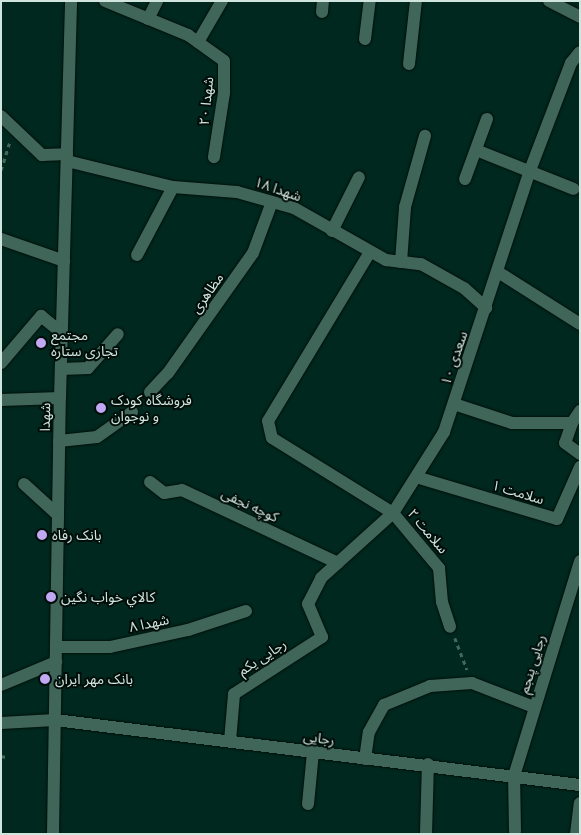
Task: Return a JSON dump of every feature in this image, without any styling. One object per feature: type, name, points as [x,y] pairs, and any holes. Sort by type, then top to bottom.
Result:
[{"type":"street","name":"شهدا","points":[[53,834],[59,441],[71,1]]},
{"type":"street","name":"شهدا ۲۰","points":[[106,1],[198,42],[224,61],[224,93],[214,157]]},
{"type":"street","points":[[148,19],[156,1]]},
{"type":"street","points":[[198,42],[222,1]]},
{"type":"street","points":[[365,39],[370,1]]},
{"type":"street","points":[[409,64],[416,1]]},
{"type":"street","points":[[550,1],[580,16]]},
{"type":"street","name":"سعدی ۱۰","points":[[322,637],[308,604],[321,578],[393,513],[444,432],[529,173],[571,63],[580,52]]},
{"type":"street","name":"شهدا ۱۸","points":[[1,116],[42,155],[67,157],[173,187],[237,192],[294,208],[386,260],[421,264],[464,288],[486,308]]},
{"type":"street","points":[[465,179],[487,119]]},
{"type":"street","points":[[401,262],[405,207],[425,136]]},
{"type":"street","points":[[476,150],[529,173],[574,189]]},
{"type":"street","points":[[332,230],[359,177]]},
{"type":"street","points":[[137,255],[173,187]]},
{"type":"street","name":"مظاهری","points":[[150,392],[168,373],[253,253],[272,202]]},
{"type":"street","points":[[1,239],[64,261]]},
{"type":"street","name":"سلامت ۲","points":[[370,252],[268,421],[272,438],[393,513],[440,568],[442,602],[450,627]]},
{"type":"street","points":[[498,272],[580,324]]},
{"type":"street","points":[[1,363],[41,316],[62,333]]},
{"type":"street","points":[[61,369],[88,368],[118,334]]},
{"type":"street","points":[[1,400],[60,398]]},
{"type":"street","points":[[454,404],[512,423],[572,423]]},
{"type":"street","points":[[580,411],[572,423],[565,443],[580,454]]},
{"type":"street","points":[[59,441],[98,437],[132,412]]},
{"type":"street","name":"سلامت ۱","points":[[416,477],[557,519],[580,467]]},
{"type":"street","name":"کوچه نجفی","points":[[150,482],[164,493],[182,490],[338,563]]},
{"type":"street","points":[[24,484],[58,515]]},
{"type":"street","name":"رجایی پنجم","points":[[515,831],[514,776],[580,561]]},
{"type":"street","name":"شهدا ۸","points":[[56,647],[110,647],[188,630],[246,611]]},
{"type":"street","name":"رجایی یکم","points":[[230,741],[234,694],[322,637]]},
{"type":"street","points":[[1,685],[56,662]]},
{"type":"street","points":[[365,759],[369,732],[384,705],[430,686],[472,682],[534,707]]},
{"type":"street","name":"رجایی","points":[[1,723],[55,720],[365,759],[428,764],[580,785]]},
{"type":"street","points":[[308,804],[313,752]]},
{"type":"street","points":[[426,834],[428,764]]},
{"type":"street","points":[[576,834],[580,803]]},
{"type":"path","points":[[1,170],[14,127]]},
{"type":"path","points":[[450,627],[472,682]]},
{"type":"path","points":[[1,756],[6,757]]},
{"type":"place","name":"مجتمع تجاری ستاره","points":[[41,343]]},
{"type":"place","name":"فروشگاه کودک و نوجوان","points":[[101,408]]},
{"type":"place","name":"بانک رفاه","points":[[42,535]]},
{"type":"place","name":"كالاي خواب نگين","points":[[51,597]]},
{"type":"place","name":"بانک مهر ایران","points":[[45,679]]}]
